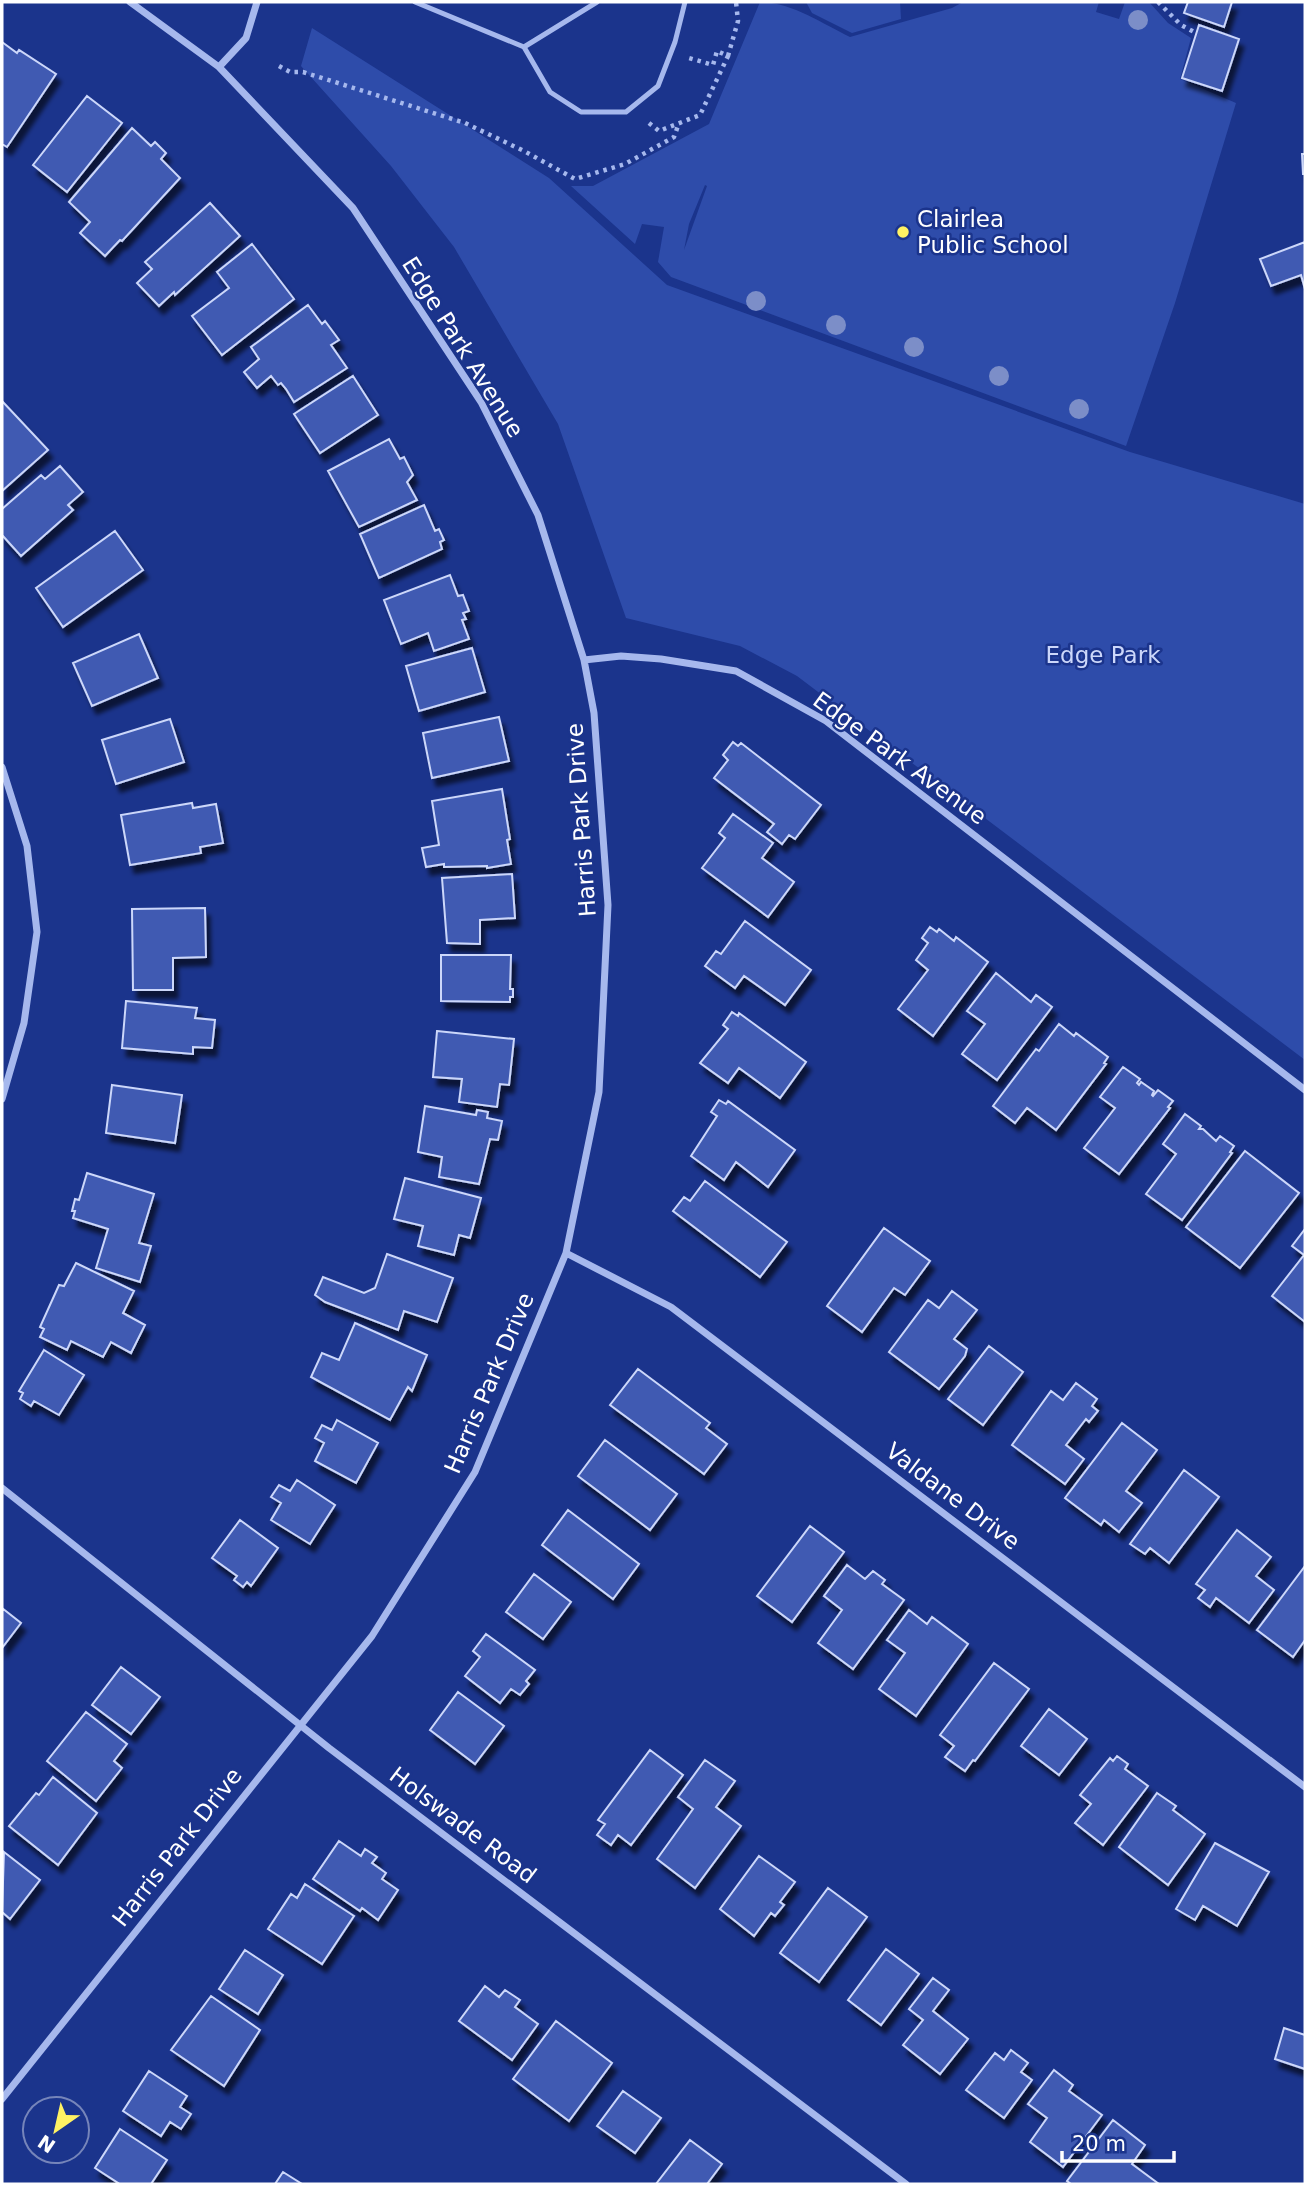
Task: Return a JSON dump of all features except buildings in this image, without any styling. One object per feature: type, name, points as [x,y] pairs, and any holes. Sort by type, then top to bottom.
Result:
[{"type":"street","name":"Edge Park Avenue","points":[[130,2],[219,67],[353,208],[481,402],[538,515],[584,660],[621,656],[661,659],[736,671],[826,721],[1305,1090]]},
{"type":"street","points":[[219,67],[246,38],[257,2]]},
{"type":"street","name":"Harris Park Drive","points":[[2,2099],[372,1636],[475,1472],[566,1252],[599,1092],[608,905],[594,713],[584,660]]},
{"type":"street","points":[[2,767],[27,846],[37,932],[24,1023],[2,1099]]},
{"type":"street","name":"Valdane Drive","points":[[566,1252],[671,1307],[1305,1787]]},
{"type":"street","name":"Holswade Road","points":[[2,1488],[299,1724],[906,2184]]},
{"type":"lane","points":[[415,2],[524,47],[550,92],[581,111],[626,112],[658,86],[671,53],[684,2]]},
{"type":"lane","points":[[524,47],[588,5],[597,2]]},
{"type":"path","points":[[626,112],[654,125],[659,131],[700,115],[728,56],[737,20],[736,2]]},
{"type":"path","points":[[1158,2],[1181,24],[1196,33]]},
{"type":"path","points":[[671,53],[713,65],[717,51],[728,56]]},
{"type":"path","points":[[279,66],[290,72],[303,72],[465,123],[575,179],[625,164],[674,137],[679,123]]},
{"type":"green space","name":"Clairlea Public School","points":[[760,2],[795,10],[850,37],[952,8],[963,2],[1099,2],[1096,12],[1119,19],[1125,2],[1149,2],[1168,23],[1191,38],[1180,79],[1236,103],[1175,303],[1126,446],[671,277],[658,262],[664,227],[642,224],[635,244],[571,186],[593,186],[709,124]],"holes":[[[705,185],[707,186],[684,250],[689,224]]]},
{"type":"green space","points":[[806,2],[900,2],[901,19],[852,33],[812,13]]},
{"type":"green space","name":"Edge Park","points":[[312,28],[549,178],[667,285],[1130,452],[1305,504],[1305,1060],[797,676],[740,646],[626,618],[558,424],[454,247],[391,166],[301,66]]},
{"type":"place","name":"Clairlea Public School","points":[[903,232]]}]
